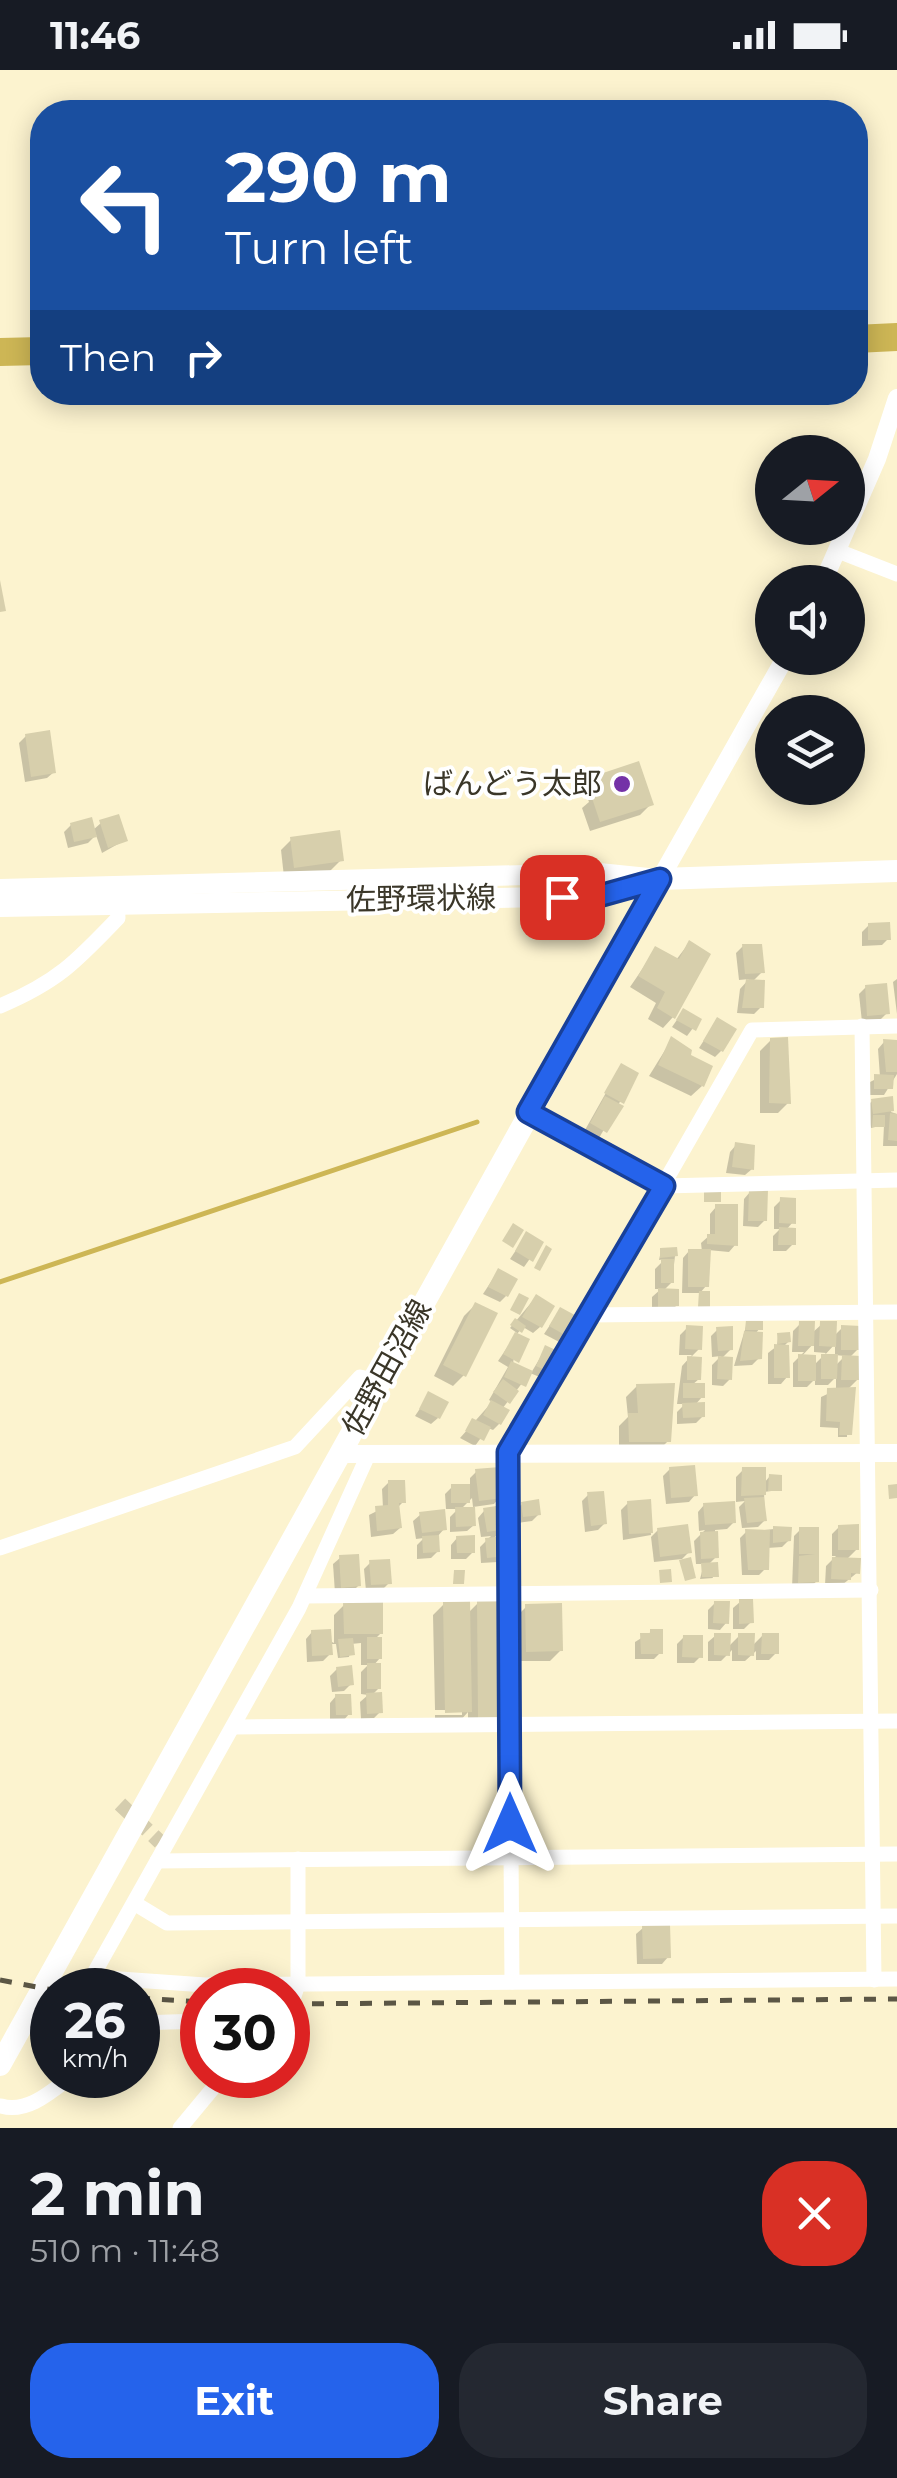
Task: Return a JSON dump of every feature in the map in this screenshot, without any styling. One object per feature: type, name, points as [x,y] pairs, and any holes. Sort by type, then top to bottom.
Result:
[{"type":"main road","points":[[660,879],[897,871]]},
{"type":"main road","name":"佐野環状線","points":[[0,889],[117,895],[599,896],[660,879]]},
{"type":"main road","name":"佐野田沼線","points":[[0,2065],[660,879]]},
{"type":"main road","name":"佐野環状線","points":[[0,906],[117,895]]},
{"type":"street","points":[[831,565],[897,398]]},
{"type":"street","points":[[838,551],[897,574]]},
{"type":"street","points":[[660,879],[775,675]]},
{"type":"street","points":[[0,1006],[46,986],[74,965],[118,918],[117,895]]},
{"type":"street","points":[[862,1026],[874,1980]]},
{"type":"street","points":[[512,1982],[509,1452],[752,1030],[897,1026]]},
{"type":"street","points":[[528,1112],[664,1186],[897,1180]]},
{"type":"street","points":[[587,1315],[897,1312]]},
{"type":"street","points":[[0,1548],[294,1446],[360,1377],[381,1380]]},
{"type":"street","points":[[180,1983],[92,1977],[305,1596],[369,1453]]},
{"type":"street","points":[[340,1454],[897,1453]]},
{"type":"street","points":[[305,1596],[871,1590]]},
{"type":"street","points":[[234,1727],[897,1721]]},
{"type":"street","points":[[161,1850],[298,1859],[897,1854]]},
{"type":"street","points":[[298,1859],[298,1968]]},
{"type":"street","points":[[134,1903],[167,1923],[897,1916]]},
{"type":"street","points":[[310,1984],[897,1979]]},
{"type":"street","points":[[1,2106],[13,2110],[39,2098]]},
{"type":"street","points":[[180,2128],[201,2098]]},
{"type":"building","points":[[0,580],[6,611],[0,612]]},
{"type":"building","points":[[50,730],[56,773],[31,777],[25,734]]},
{"type":"building","name":"ばんどう太郎","points":[[639,761],[654,805],[600,822],[591,795],[599,793],[594,776]]},
{"type":"building","points":[[119,814],[128,841],[108,848],[99,820]]},
{"type":"building","points":[[92,817],[97,837],[74,842],[70,823]]},
{"type":"building","points":[[340,830],[344,861],[294,868],[290,837]]},
{"type":"building","points":[[890,922],[891,940],[868,940],[868,923]]},
{"type":"building","points":[[689,940],[711,954],[675,1019],[657,1008],[665,992],[638,976],[655,946],[679,959]]},
{"type":"building","points":[[742,944],[762,944],[765,973],[745,974]]},
{"type":"building","points":[[746,979],[765,980],[764,1008],[742,1008]]},
{"type":"building","points":[[887,983],[890,1014],[867,1016],[865,985]]},
{"type":"building","points":[[683,1008],[702,1019],[696,1031],[676,1020]]},
{"type":"building","points":[[717,1017],[737,1029],[723,1052],[703,1041]]},
{"type":"building","points":[[671,1036],[692,1050],[691,1055],[713,1066],[704,1087],[658,1065]]},
{"type":"building","points":[[788,1037],[791,1104],[769,1103],[770,1038]]},
{"type":"building","points":[[883,1039],[897,1040],[897,1072],[886,1072]]},
{"type":"building","points":[[621,1063],[639,1073],[624,1104],[604,1093]]},
{"type":"building","points":[[874,1074],[894,1075],[893,1089],[874,1089]]},
{"type":"building","points":[[605,1096],[624,1106],[607,1133],[590,1123]]},
{"type":"building","points":[[893,1096],[894,1111],[873,1114],[871,1099]]},
{"type":"building","points":[[890,1113],[897,1114],[897,1141],[888,1140]]},
{"type":"building","points":[[873,1115],[885,1115],[885,1127],[872,1127]]},
{"type":"building","points":[[735,1142],[755,1145],[754,1170],[732,1167]]},
{"type":"building","points":[[704,1188],[721,1188],[721,1202],[704,1202]]},
{"type":"building","points":[[749,1190],[768,1190],[767,1221],[748,1221]]},
{"type":"building","points":[[780,1197],[796,1198],[796,1224],[779,1223]]},
{"type":"building","points":[[715,1204],[738,1204],[738,1246],[707,1244],[707,1234],[715,1234]]},
{"type":"building","points":[[513,1223],[524,1230],[513,1248],[502,1241]]},
{"type":"building","points":[[779,1227],[796,1228],[796,1245],[778,1245]]},
{"type":"building","points":[[526,1231],[544,1242],[533,1262],[515,1251]]},
{"type":"building","points":[[546,1245],[552,1249],[540,1271],[534,1268]]},
{"type":"building","points":[[677,1247],[678,1256],[660,1258],[660,1248]]},
{"type":"building","points":[[688,1249],[711,1249],[709,1287],[688,1287]]},
{"type":"building","points":[[661,1259],[674,1259],[674,1283],[661,1283]]},
{"type":"building","points":[[498,1268],[518,1279],[508,1297],[488,1287]]},
{"type":"building","points":[[658,1288],[679,1289],[679,1306],[658,1307]]},
{"type":"building","points":[[699,1291],[710,1291],[710,1307],[698,1307]]},
{"type":"building","points":[[519,1293],[529,1298],[520,1315],[510,1310]]},
{"type":"building","points":[[536,1294],[555,1306],[542,1328],[522,1317]]},
{"type":"building","points":[[475,1302],[498,1313],[466,1377],[443,1365]]},
{"type":"building","points":[[560,1307],[582,1319],[572,1339],[549,1326]]},
{"type":"building","points":[[515,1318],[526,1326],[522,1333],[510,1325]]},
{"type":"building","points":[[746,1320],[763,1321],[763,1330],[745,1330]]},
{"type":"building","points":[[799,1321],[815,1321],[814,1346],[798,1346]]},
{"type":"building","points":[[820,1321],[837,1321],[836,1347],[819,1346]]},
{"type":"building","points":[[686,1325],[703,1326],[702,1350],[685,1349]]},
{"type":"building","points":[[841,1325],[861,1326],[861,1350],[841,1350]]},
{"type":"building","points":[[733,1326],[733,1350],[718,1351],[716,1327]]},
{"type":"building","points":[[744,1331],[763,1332],[762,1359],[740,1361]]},
{"type":"building","points":[[515,1332],[530,1339],[519,1363],[503,1354]]},
{"type":"building","points":[[790,1332],[791,1342],[778,1344],[777,1333]]},
{"type":"building","points":[[774,1344],[789,1345],[790,1378],[774,1378]]},
{"type":"building","points":[[545,1345],[562,1353],[551,1373],[536,1366]]},
{"type":"building","points":[[798,1354],[816,1355],[816,1381],[798,1381]]},
{"type":"building","points":[[821,1354],[838,1354],[837,1379],[821,1379]]},
{"type":"building","points":[[842,1355],[861,1356],[861,1380],[841,1380]]},
{"type":"building","points":[[687,1356],[702,1357],[701,1380],[687,1380]]},
{"type":"building","points":[[718,1356],[733,1357],[732,1380],[717,1379]]},
{"type":"building","points":[[511,1361],[533,1371],[526,1387],[504,1377]]},
{"type":"building","points":[[503,1379],[519,1391],[510,1404],[493,1392]]},
{"type":"building","points":[[675,1383],[671,1442],[629,1442],[628,1413],[638,1413],[636,1384]]},
{"type":"building","points":[[683,1383],[705,1383],[705,1398],[683,1398]]},
{"type":"building","points":[[856,1387],[852,1435],[839,1435],[840,1422],[826,1421],[827,1388]]},
{"type":"building","points":[[428,1391],[449,1402],[440,1419],[419,1409]]},
{"type":"building","points":[[491,1400],[510,1410],[501,1425],[483,1415]]},
{"type":"building","points":[[705,1402],[705,1417],[683,1418],[682,1403]]},
{"type":"building","points":[[472,1418],[491,1427],[484,1441],[465,1431]]},
{"type":"building","points":[[695,1465],[698,1496],[671,1498],[669,1467]]},
{"type":"building","points":[[500,1467],[503,1498],[479,1501],[475,1469]]},
{"type":"building","points":[[742,1467],[766,1467],[766,1495],[741,1496]]},
{"type":"building","points":[[769,1474],[782,1475],[782,1491],[768,1491]]},
{"type":"building","points":[[388,1480],[405,1480],[406,1503],[399,1503],[402,1528],[377,1531],[375,1506],[388,1505]]},
{"type":"building","points":[[451,1484],[470,1484],[470,1503],[451,1503]]},
{"type":"building","points":[[897,1484],[897,1498],[889,1499],[888,1485]]},
{"type":"building","points":[[604,1491],[607,1524],[591,1526],[587,1492]]},
{"type":"building","points":[[764,1497],[767,1521],[747,1523],[744,1498]]},
{"type":"building","points":[[539,1499],[541,1515],[523,1517],[521,1502]]},
{"type":"building","points":[[651,1499],[653,1533],[629,1534],[627,1501]]},
{"type":"building","points":[[735,1501],[736,1523],[705,1525],[703,1503]]},
{"type":"building","points":[[503,1505],[507,1529],[487,1532],[483,1508]]},
{"type":"building","points":[[455,1507],[475,1507],[476,1526],[456,1527]]},
{"type":"building","points":[[445,1509],[447,1530],[422,1533],[419,1512]]},
{"type":"building","points":[[688,1524],[692,1553],[660,1557],[657,1528]]},
{"type":"building","points":[[859,1524],[859,1550],[838,1550],[838,1525]]},
{"type":"building","points":[[773,1526],[792,1527],[791,1541],[773,1543]]},
{"type":"building","points":[[799,1527],[819,1527],[819,1582],[798,1583],[799,1556],[815,1554],[799,1554]]},
{"type":"building","points":[[745,1529],[770,1530],[769,1570],[748,1570]]},
{"type":"building","points":[[718,1531],[719,1558],[701,1559],[700,1532]]},
{"type":"building","points":[[439,1535],[440,1552],[423,1553],[422,1536]]},
{"type":"building","points":[[475,1535],[475,1553],[457,1553],[456,1536]]},
{"type":"building","points":[[506,1536],[507,1556],[487,1558],[485,1538]]},
{"type":"building","points":[[359,1554],[361,1586],[341,1588],[339,1555]]},
{"type":"building","points":[[691,1557],[696,1578],[685,1581],[679,1560]]},
{"type":"building","points":[[832,1557],[861,1558],[860,1574],[851,1573],[851,1580],[831,1579]]},
{"type":"building","points":[[390,1559],[392,1584],[371,1585],[369,1560]]},
{"type":"building","points":[[718,1562],[719,1577],[702,1577],[701,1563]]},
{"type":"building","points":[[671,1569],[672,1582],[660,1583],[659,1570]]},
{"type":"building","points":[[454,1570],[465,1570],[464,1584],[453,1584]]},
{"type":"building","points":[[739,1599],[753,1599],[754,1623],[739,1624]]},
{"type":"building","points":[[477,1600],[502,1600],[502,1718],[478,1718]]},
{"type":"building","points":[[470,1601],[472,1712],[445,1713],[443,1602]]},
{"type":"building","points":[[714,1601],[730,1601],[729,1624],[713,1623]]},
{"type":"building","points":[[343,1602],[383,1602],[383,1634],[344,1634]]},
{"type":"building","points":[[562,1603],[563,1651],[526,1652],[525,1604]]},
{"type":"building","points":[[331,1629],[333,1655],[312,1656],[311,1630]]},
{"type":"building","points":[[650,1629],[663,1629],[663,1654],[641,1654],[640,1633],[650,1633]]},
{"type":"building","points":[[714,1633],[731,1633],[730,1656],[714,1655]]},
{"type":"building","points":[[738,1633],[755,1633],[754,1656],[738,1655]]},
{"type":"building","points":[[762,1633],[779,1633],[779,1654],[761,1654]]},
{"type":"building","points":[[683,1635],[703,1635],[703,1658],[682,1657]]},
{"type":"building","points":[[367,1637],[382,1637],[382,1659],[367,1659]]},
{"type":"building","points":[[353,1638],[355,1655],[340,1657],[338,1639]]},
{"type":"building","points":[[367,1663],[381,1663],[381,1689],[367,1689]]},
{"type":"building","points":[[352,1665],[354,1685],[338,1687],[336,1667]]},
{"type":"building","points":[[382,1692],[383,1713],[367,1714],[366,1693]]},
{"type":"building","points":[[335,1694],[351,1694],[352,1715],[336,1715]]},
{"type":"building","points":[[670,1924],[671,1958],[643,1959],[642,1925]]},
{"type":"waterway","points":[[868,338],[897,337]]},
{"type":"waterway","points":[[0,352],[30,351]]},
{"type":"waterway","points":[[0,1282],[477,1122]]},
{"type":"tunnel","points":[[120,1804],[160,1842]]},
{"type":"railway","points":[[0,1980],[30,1986]]},
{"type":"railway","points":[[160,1999],[180,2001]]},
{"type":"railway","points":[[310,2004],[897,1999]]},
{"type":"place","name":"ばんどう太郎","points":[[622,784]]},
{"type":"route","points":[[510,1824],[508,1452],[664,1186],[528,1112],[660,879],[599,896],[562,897]]}]
